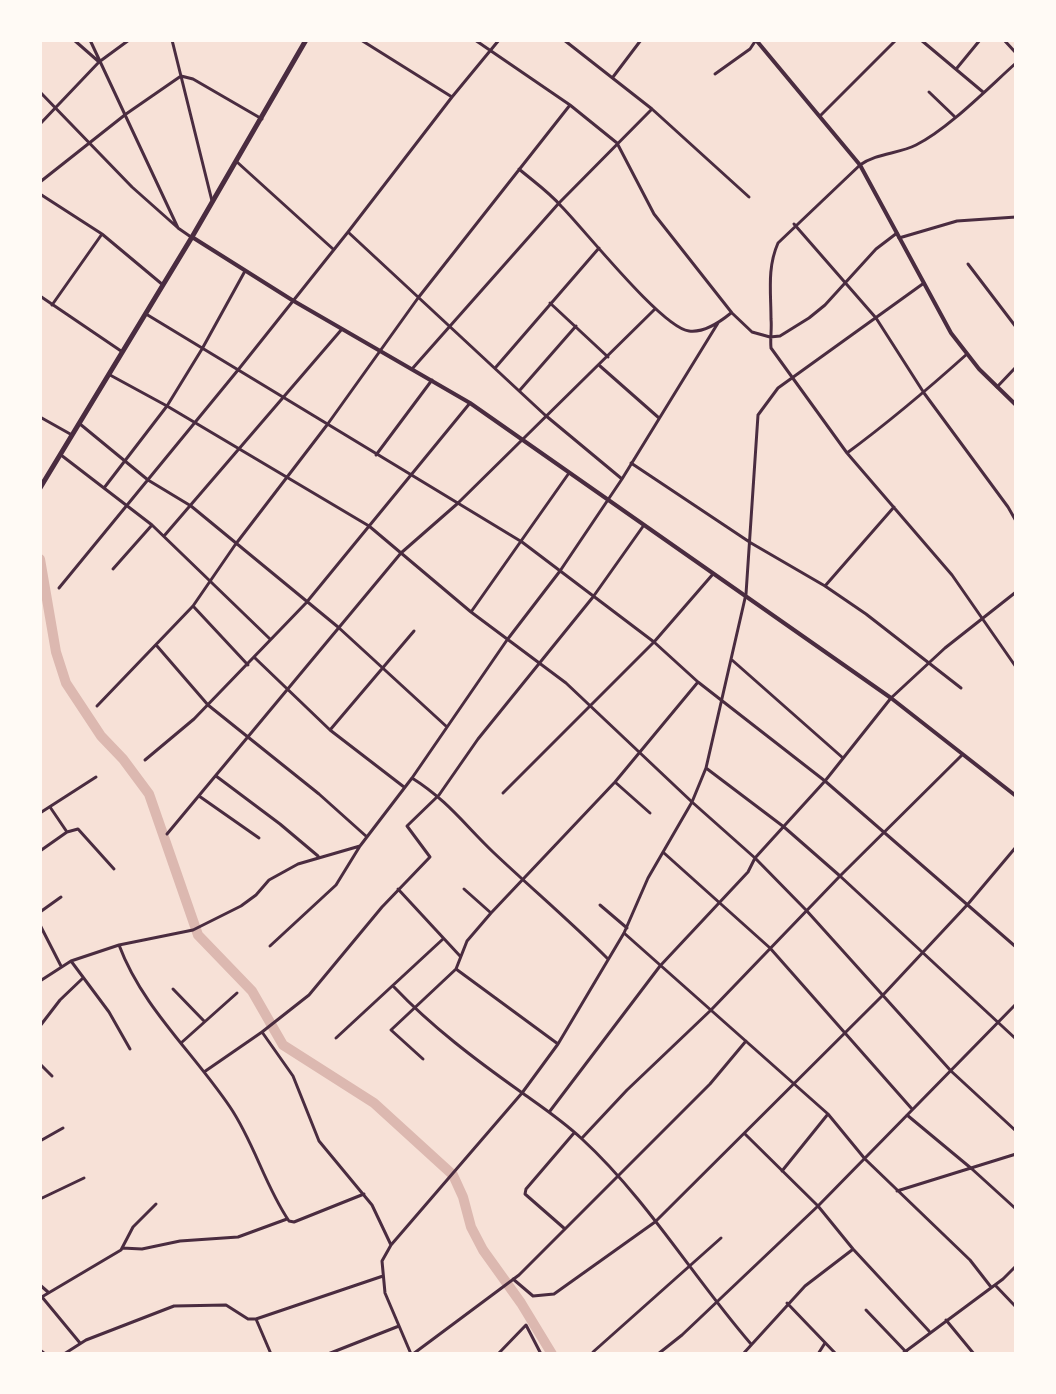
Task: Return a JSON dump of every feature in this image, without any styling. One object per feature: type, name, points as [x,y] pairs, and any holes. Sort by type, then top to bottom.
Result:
[{"type":"main road","points":[[40,488],[192,237],[306,40]]},
{"type":"street","points":[[74,40],[99,62]]},
{"type":"street","points":[[90,40],[178,228]]},
{"type":"street","points":[[40,124],[99,62],[129,40]]},
{"type":"street","points":[[172,40],[212,202]]},
{"type":"street","points":[[362,40],[452,97]]},
{"type":"street","points":[[475,40],[570,105],[617,143],[654,214],[732,312],[752,332],[770,337],[780,336],[809,318],[825,304],[843,282],[898,235],[957,221],[1016,217]]},
{"type":"street","points":[[59,588],[238,370],[499,40]]},
{"type":"street","points":[[564,40],[652,109],[749,197]]},
{"type":"street","points":[[613,77],[641,40]]},
{"type":"street","points":[[820,116],[896,40]]},
{"type":"street","points":[[921,40],[983,92]]},
{"type":"street","points":[[957,68],[980,40]]},
{"type":"street","points":[[1004,40],[1016,53]]},
{"type":"street","points":[[716,74],[750,49],[756,41],[860,165],[951,333],[966,354],[1016,405]]},
{"type":"street","points":[[1016,63],[954,116],[915,145],[871,157],[794,224],[778,243],[771,257],[770,337],[771,348],[847,453],[952,575],[1016,667]]},
{"type":"street","points":[[40,182],[126,114],[181,76],[193,79],[262,119]]},
{"type":"street","points":[[40,92],[132,187],[178,228],[245,272],[470,403],[609,498],[713,574],[746,594],[891,698],[1016,796]]},
{"type":"street","points":[[929,92],[954,116]]},
{"type":"street","points":[[98,706],[193,606],[235,545],[327,425],[418,298],[570,105]]},
{"type":"street","points":[[412,369],[559,203],[652,109]]},
{"type":"street","points":[[236,162],[333,249]]},
{"type":"street","points":[[519,169],[559,203],[655,309],[688,332],[718,323]]},
{"type":"street","points":[[40,194],[102,234],[163,285]]},
{"type":"street","points":[[794,224],[876,318],[924,393],[1016,521]]},
{"type":"street","points":[[348,232],[496,367],[545,415],[622,479]]},
{"type":"street","points":[[52,305],[102,234]]},
{"type":"street","points":[[496,367],[599,248]]},
{"type":"street","points":[[968,264],[1016,327]]},
{"type":"street","points":[[104,488],[167,405],[202,350],[245,272]]},
{"type":"street","points":[[746,1041],[710,1084],[616,1175],[586,1211],[513,1279],[412,1353],[385,1293],[382,1261],[391,1245],[522,1094],[558,1044],[607,958],[627,928],[648,878],[692,802],[706,768],[746,594],[758,415],[778,388],[924,283]]},
{"type":"street","points":[[40,296],[121,351]]},
{"type":"street","points":[[550,302],[608,357]]},
{"type":"street","points":[[167,834],[401,553],[457,504],[655,309]]},
{"type":"street","points":[[270,946],[336,885],[360,846],[412,778],[507,640],[560,571],[622,479],[718,323],[732,312]]},
{"type":"street","points":[[146,314],[522,542],[654,642],[698,682],[825,781],[1016,947]]},
{"type":"street","points":[[520,390],[576,326]]},
{"type":"street","points":[[164,536],[342,329]]},
{"type":"street","points":[[847,453],[924,393],[966,354]]},
{"type":"street","points":[[599,366],[659,418]]},
{"type":"street","points":[[997,387],[1016,367]]},
{"type":"street","points":[[110,375],[167,405],[369,526],[471,612],[538,661],[591,705],[692,802],[755,858],[806,910],[951,1071],[1016,1131]]},
{"type":"street","points":[[376,455],[432,380]]},
{"type":"street","points":[[145,760],[208,705],[306,603],[470,403]]},
{"type":"street","points":[[40,417],[73,436]]},
{"type":"street","points":[[80,424],[148,480],[191,506],[235,545],[338,627],[447,728]]},
{"type":"street","points":[[61,455],[152,525],[270,639]]},
{"type":"street","points":[[631,463],[750,543],[825,586],[929,661],[961,688]]},
{"type":"street","points":[[471,612],[570,471]]},
{"type":"street","points":[[825,586],[894,507]]},
{"type":"street","points":[[204,1072],[262,1032],[309,995],[398,889],[430,856],[407,826],[439,795],[478,739],[538,661],[593,597],[645,524]]},
{"type":"street","points":[[113,569],[152,525]]},
{"type":"street","points":[[503,793],[654,642],[713,574]]},
{"type":"street","points":[[550,1111],[660,966],[748,872],[755,858],[825,781],[891,698],[929,661],[1016,592]]},
{"type":"street","points":[[193,606],[248,664]]},
{"type":"street","points":[[330,730],[381,667],[414,631]]},
{"type":"street","points":[[157,646],[208,705],[319,794],[367,837]]},
{"type":"street","points":[[255,658],[330,730],[404,788]]},
{"type":"street","points":[[732,660],[843,758]]},
{"type":"street","points":[[423,1059],[391,1030],[456,969],[468,941],[490,913],[615,782],[698,682]]},
{"type":"street","points":[[582,1138],[627,1090],[711,1010],[882,832],[962,755]]},
{"type":"street","points":[[706,768],[784,827],[1016,1039]]},
{"type":"street","points":[[216,776],[318,856]]},
{"type":"street","points":[[40,813],[96,777]]},
{"type":"street","points":[[412,778],[439,795],[607,958]]},
{"type":"street","points":[[615,782],[650,813]]},
{"type":"street","points":[[199,796],[259,838]]},
{"type":"street","points":[[50,807],[67,832]]},
{"type":"street","points":[[40,851],[67,832],[78,829],[114,869]]},
{"type":"street","points":[[40,981],[60,966],[119,945],[194,930],[250,900],[276,875],[318,856],[360,846]]},
{"type":"street","points":[[513,1279],[533,1296],[554,1294],[655,1222],[883,995],[968,904],[1016,847]]},
{"type":"street","points":[[664,853],[770,948],[912,1109]]},
{"type":"street","points":[[398,889],[460,956]]},
{"type":"street","points":[[464,889],[490,913]]},
{"type":"street","points":[[40,912],[61,897]]},
{"type":"street","points":[[600,905],[627,928]]},
{"type":"street","points":[[40,925],[60,966]]},
{"type":"street","points":[[624,933],[828,1114],[865,1158],[970,1260],[991,1287]]},
{"type":"street","points":[[336,1038],[394,987],[443,939]]},
{"type":"street","points":[[119,945],[135,982],[239,1120],[287,1219],[294,1222],[364,1194]]},
{"type":"street","points":[[71,961],[109,1012],[129,1049]]},
{"type":"street","points":[[456,969],[558,1044]]},
{"type":"street","points":[[40,1026],[60,1000],[83,978]]},
{"type":"street","points":[[394,987],[414,1008],[522,1094],[550,1111],[582,1138],[655,1222],[715,1303],[751,1344]]},
{"type":"street","points":[[173,989],[204,1021]]},
{"type":"street","points":[[181,1043],[237,993]]},
{"type":"street","points":[[658,1353],[682,1335],[818,1206],[1016,1004]]},
{"type":"street","points":[[262,1032],[293,1076],[319,1141],[364,1194],[377,1213],[391,1245]]},
{"type":"street","points":[[40,1064],[52,1076]]},
{"type":"street","points":[[782,1171],[828,1114]]},
{"type":"street","points":[[907,1115],[972,1168],[1016,1209]]},
{"type":"street","points":[[40,1141],[63,1128]]},
{"type":"street","points":[[565,1229],[525,1194],[526,1189],[574,1133]]},
{"type":"street","points":[[745,1134],[818,1206],[853,1250],[929,1331]]},
{"type":"street","points":[[897,1191],[1016,1154]]},
{"type":"street","points":[[40,1199],[84,1178]]},
{"type":"street","points":[[80,1343],[41,1298],[122,1248],[133,1227],[156,1204]]},
{"type":"street","points":[[122,1248],[142,1249],[180,1241],[238,1237],[287,1219]]},
{"type":"street","points":[[593,1352],[721,1238]]},
{"type":"street","points":[[743,1353],[805,1286],[853,1250]]},
{"type":"street","points":[[866,1310],[905,1352],[929,1331],[995,1285],[1016,1266]]},
{"type":"street","points":[[64,1353],[80,1343],[174,1306],[226,1305],[248,1319],[256,1319],[383,1276]]},
{"type":"street","points":[[40,1285],[49,1292]]},
{"type":"street","points":[[995,1285],[1016,1307]]},
{"type":"street","points":[[787,1303],[836,1353]]},
{"type":"street","points":[[256,1319],[270,1353],[265,1353]]},
{"type":"street","points":[[946,1320],[974,1353]]},
{"type":"street","points":[[498,1353],[526,1325],[541,1353]]},
{"type":"street","points":[[328,1353],[399,1326]]},
{"type":"street","points":[[818,1353],[825,1343]]},
{"type":"street","points":[[40,1350],[45,1353]]},
{"type":"waterway","points":[[40,559],[56,652],[66,683],[101,736],[123,759],[149,794],[198,935],[252,991],[283,1045],[374,1103],[453,1175],[463,1197],[471,1227],[483,1250],[521,1303],[552,1354]]}]
